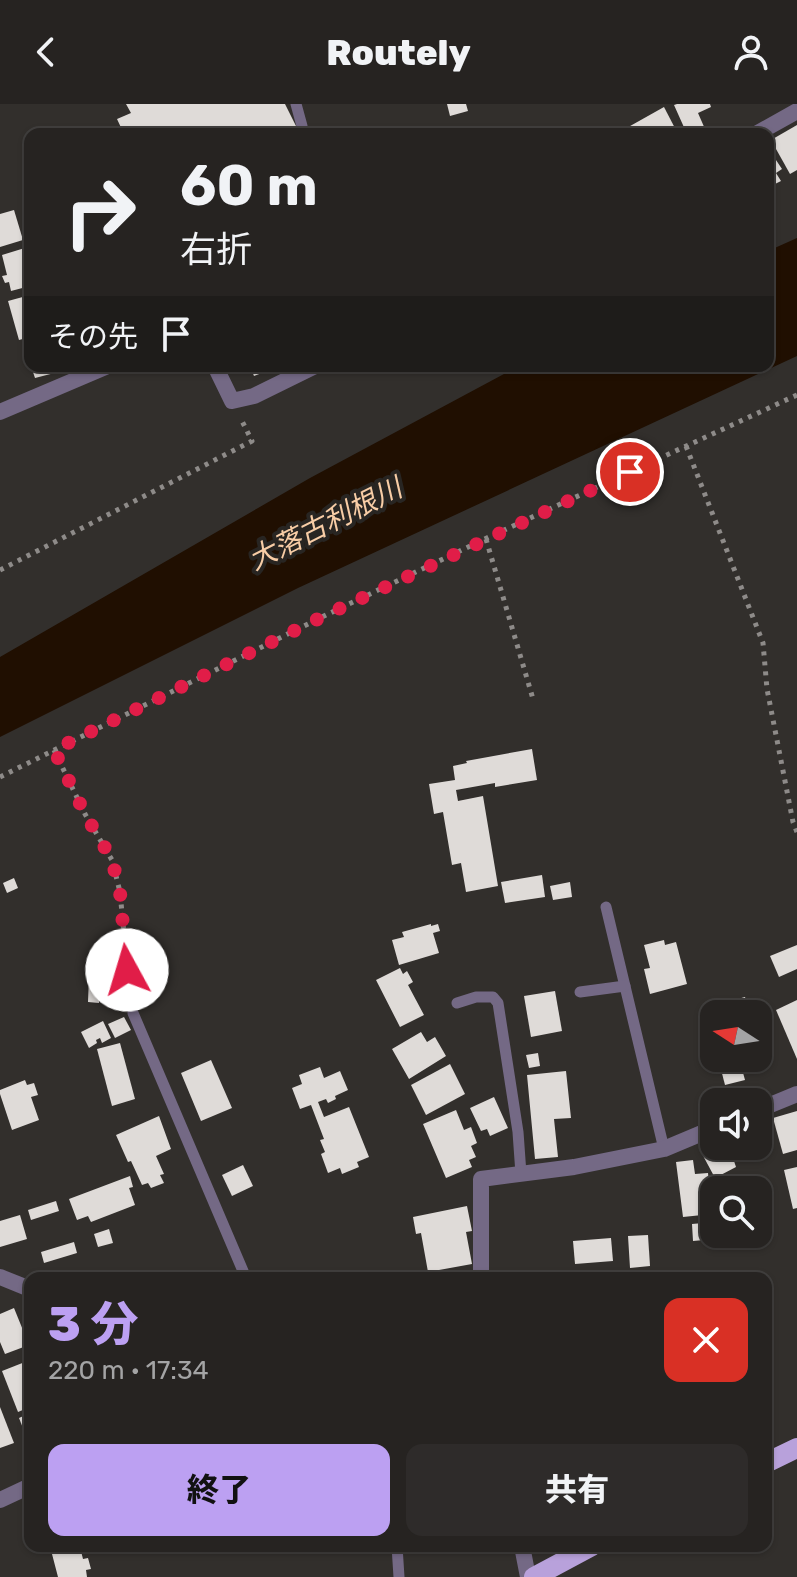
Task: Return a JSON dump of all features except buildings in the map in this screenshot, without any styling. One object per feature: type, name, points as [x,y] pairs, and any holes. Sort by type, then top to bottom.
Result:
[{"type":"main road","points":[[772,1460],[797,1448]]},
{"type":"main road","points":[[534,1577],[581,1552]]},
{"type":"street","points":[[767,128],[797,111]]},
{"type":"street","points":[[0,412],[94,372]]},
{"type":"street","points":[[218,372],[232,401],[254,396],[303,372]]},
{"type":"street","points":[[772,1104],[797,1094]]},
{"type":"street","points":[[481,1272],[481,1179],[574,1167],[664,1149],[700,1134]]},
{"type":"street","points":[[0,1277],[24,1287]]},
{"type":"street","points":[[0,1500],[24,1489]]},
{"type":"street","points":[[523,1552],[528,1577]]},
{"type":"lane","points":[[296,104],[302,126]]},
{"type":"lane","points":[[606,907],[664,1149]]},
{"type":"lane","points":[[580,992],[625,986]]},
{"type":"lane","points":[[457,1003],[476,997],[493,997],[498,1003],[518,1132],[521,1174]]},
{"type":"lane","points":[[133,1013],[243,1272]]},
{"type":"lane","points":[[397,1552],[399,1577]]},
{"type":"path","points":[[0,777],[326,615],[797,395]]},
{"type":"path","points":[[0,570],[252,441],[232,401]]},
{"type":"path","points":[[686,446],[763,643],[767,689],[797,832]]},
{"type":"path","points":[[486,539],[533,699]]},
{"type":"path","points":[[54,750],[85,814],[112,860],[120,892],[133,1013]]},
{"type":"water","points":[[797,238],[797,356],[774,367],[774,248]]},
{"type":"water","name":"大落古利根川","points":[[508,372],[763,372],[298,588],[0,737],[0,657],[310,478]]},
{"type":"route","points":[[127,970],[120,892],[112,860],[85,814],[54,750],[326,615],[630,472]]}]
